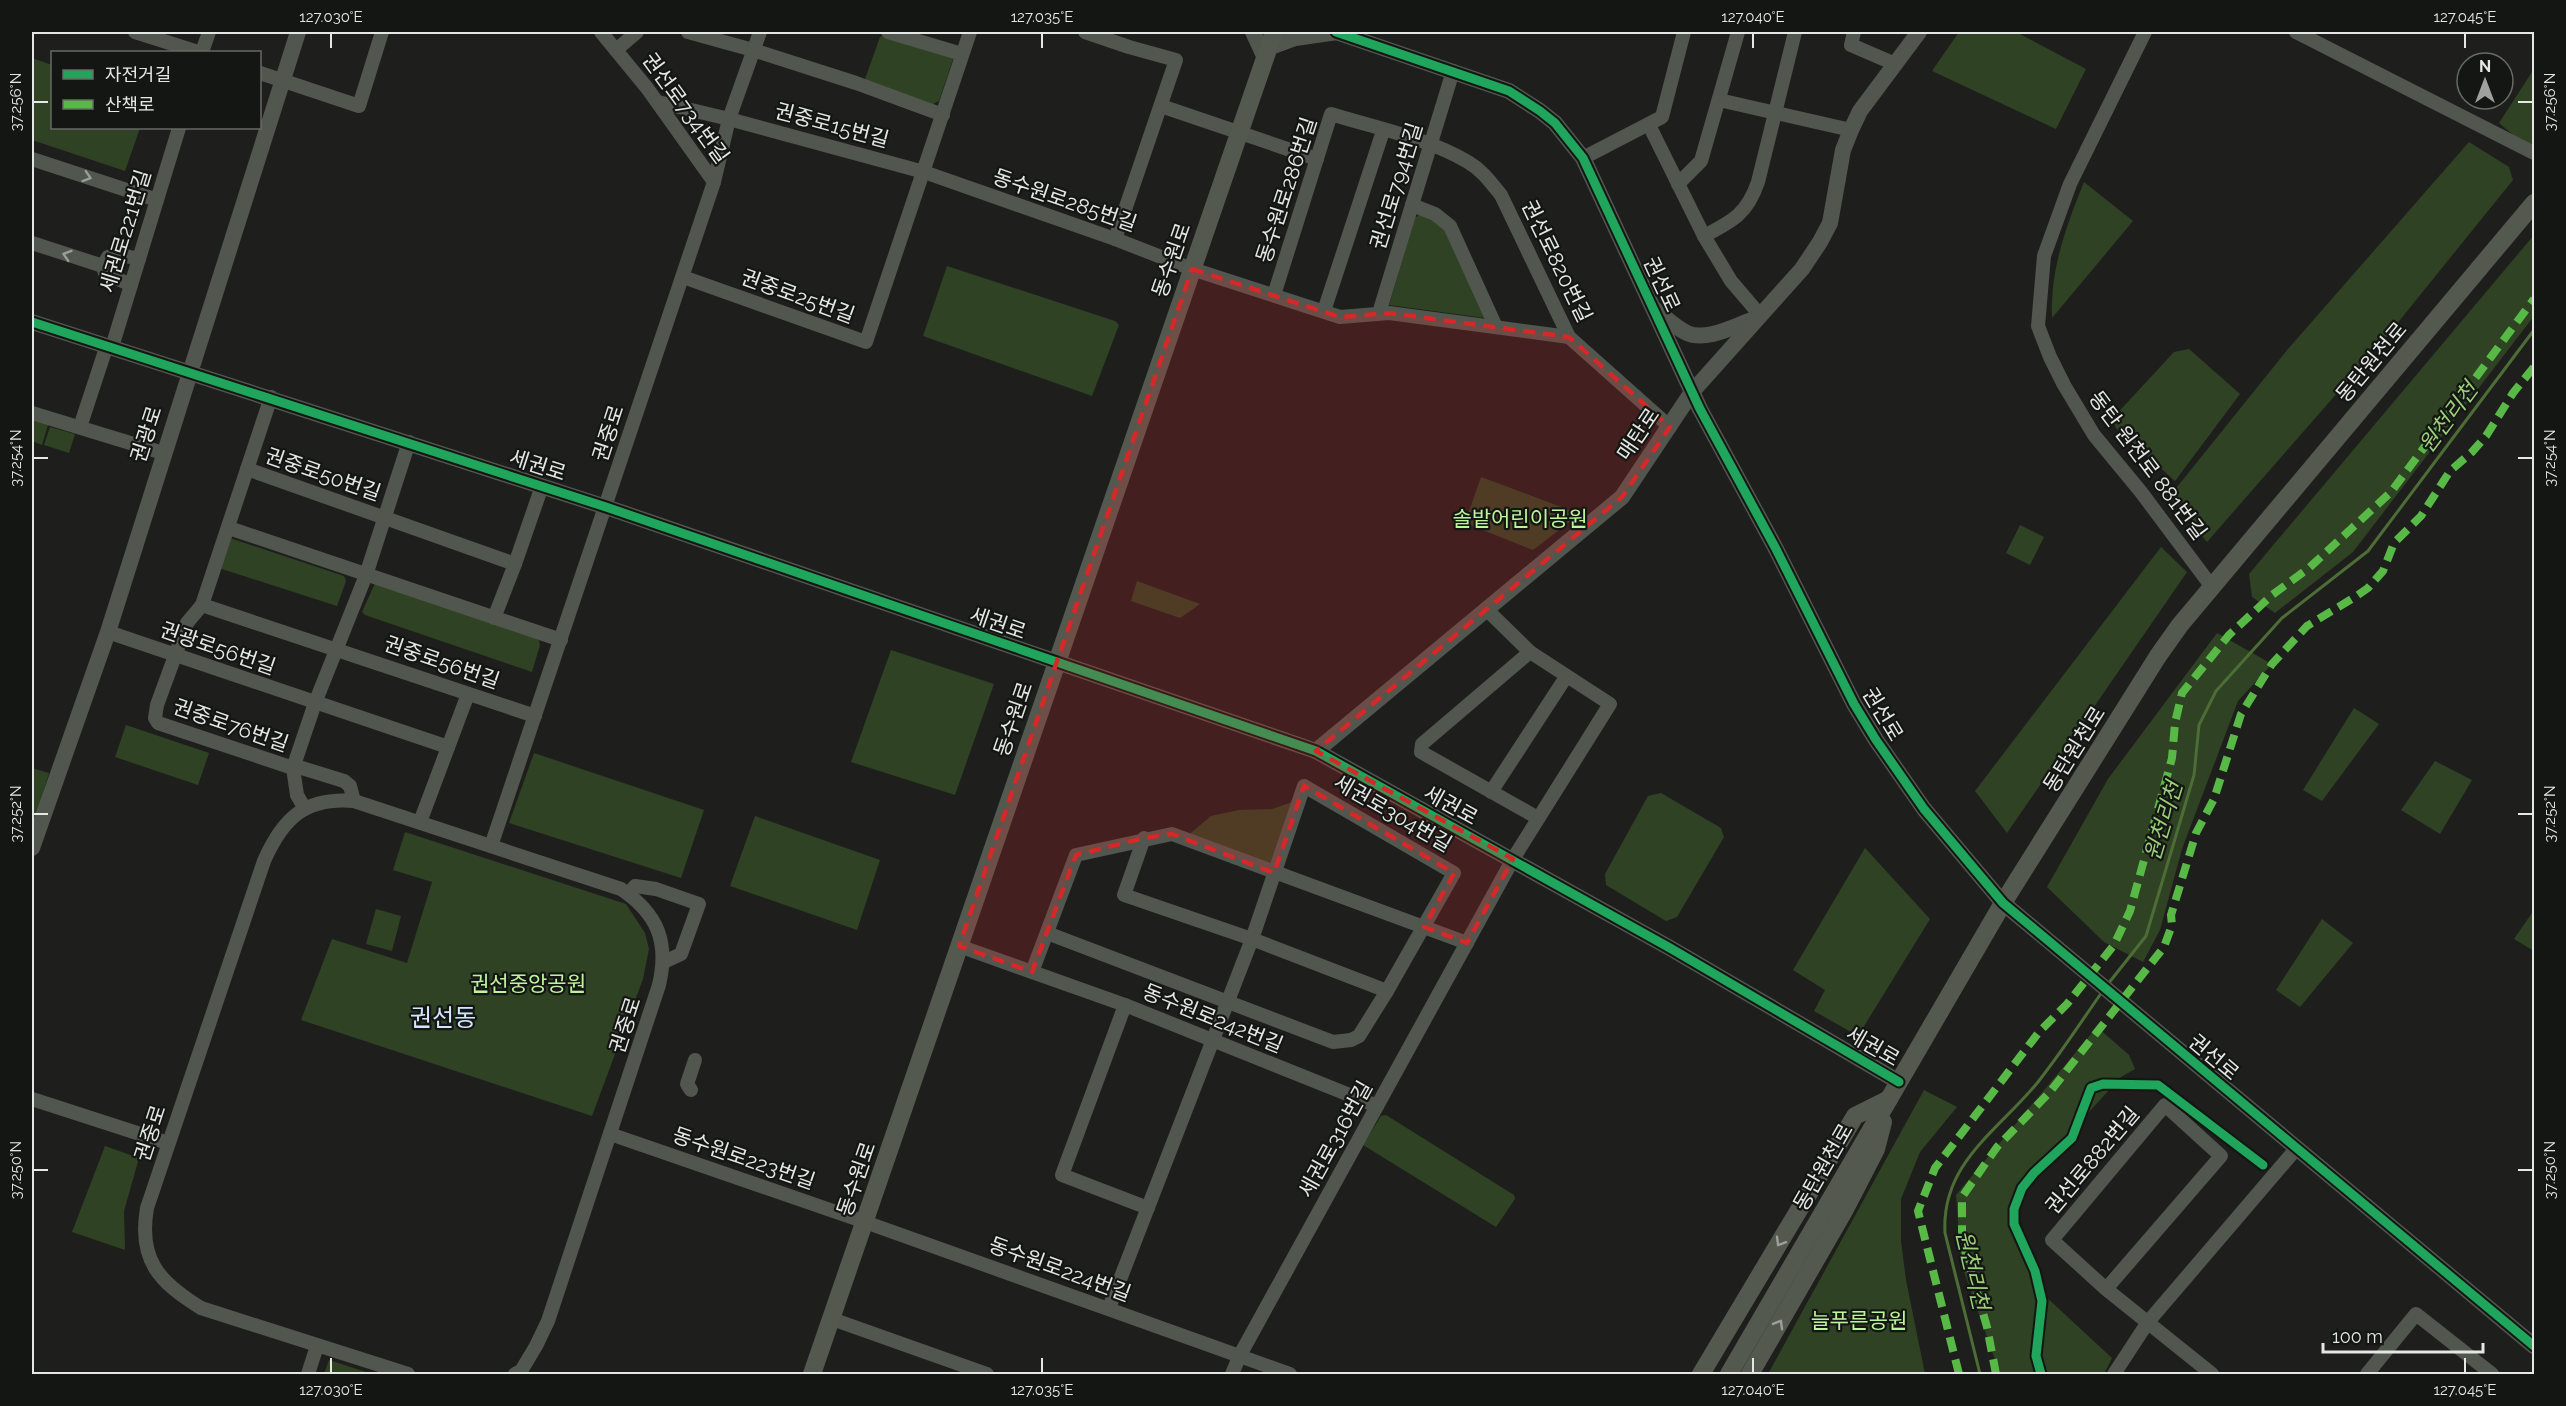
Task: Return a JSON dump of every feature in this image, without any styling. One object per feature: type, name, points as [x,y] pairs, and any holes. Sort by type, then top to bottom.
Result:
[{"type":"main road","name":"동수원로","points":[[812,1374],[1269,46]]},
{"type":"main road","name":"동탄원천로","points":[[1729,1374],[2003,903],[2158,656],[2180,625],[2535,203]]},
{"type":"main road","points":[[1701,1374],[1855,1116],[1889,1099]]},
{"type":"main road","points":[[1749,1374],[1844,1211],[1876,1149],[1889,1099]]},
{"type":"street","points":[[135,32],[197,51]]},
{"type":"street","points":[[200,51],[209,32]]},
{"type":"street","name":"권광로","points":[[32,848],[108,632],[298,32]]},
{"type":"street","points":[[261,73],[358,106],[382,32]]},
{"type":"street","name":"권선로734번길","points":[[601,32],[658,102],[714,182]]},
{"type":"street","points":[[616,50],[637,32]]},
{"type":"street","points":[[688,32],[707,34],[856,83],[943,115]]},
{"type":"street","name":"권중로","points":[[491,846],[683,277],[714,182],[729,119],[760,32]]},
{"type":"street","points":[[888,32],[962,54]]},
{"type":"street","points":[[924,172],[970,32]]},
{"type":"street","points":[[1086,32],[1176,60],[1116,239]]},
{"type":"street","points":[[1253,32],[1269,46],[1295,38],[1337,32]]},
{"type":"street","name":"권선로","points":[[1337,32],[1492,84],[1533,105],[1555,123],[1583,158],[1692,392],[1854,704],[1924,809],[2003,903],[2535,1346]]},
{"type":"street","points":[[1583,158],[1662,117],[1684,32]]},
{"type":"street","points":[[1678,184],[1701,161],[1738,32]]},
{"type":"street","points":[[1704,236],[1731,222],[1751,201],[1758,182],[1795,32]]},
{"type":"street","points":[[1854,32],[1851,45],[1895,64]]},
{"type":"street","name":"매탄로","points":[[1316,751],[1622,497],[1692,392],[1802,270],[1830,223],[1843,150],[1860,111],[1919,32]]},
{"type":"street","name":"동탄 원천로 881번길","points":[[2145,32],[2070,184],[2051,235],[2044,256],[2038,326],[2064,385],[2094,435],[2141,492],[2212,587]]},
{"type":"street","points":[[2296,32],[2535,153]]},
{"type":"street","name":"권선로794번길","points":[[1379,314],[1453,71]]},
{"type":"street","points":[[1719,100],[1851,130]]},
{"type":"street","name":"권중로15번길","points":[[658,102],[924,172]]},
{"type":"street","points":[[1161,106],[1317,159]]},
{"type":"street","name":"동수원로286번길","points":[[1274,295],[1331,114],[1431,146]]},
{"type":"street","points":[[1649,125],[1704,236],[1731,281],[1758,317],[1713,334],[1695,335],[1680,329],[1653,308]]},
{"type":"street","name":"세권로221번길","points":[[80,427],[131,285],[179,129]]},
{"type":"street","points":[[1324,311],[1383,131]]},
{"type":"street","name":"권선로820번길","points":[[1431,146],[1469,162],[1488,178],[1501,195],[1569,337],[1670,427]]},
{"type":"street","points":[[32,159],[157,200]]},
{"type":"street","name":"동수원로285번길","points":[[924,172],[1116,239],[1192,269]]},
{"type":"street","name":"권중로25번길","points":[[683,277],[866,342],[924,172]]},
{"type":"street","points":[[1412,205],[1435,214],[1450,226],[1496,327]]},
{"type":"street","points":[[32,243],[103,266]]},
{"type":"street","points":[[131,285],[105,273],[103,266],[108,257],[117,254],[139,259]]},
{"type":"street","name":"동수원로286번길","points":[[1192,269],[1340,317],[1389,313],[1569,337]]},
{"type":"street","name":"세권로","points":[[32,322],[190,371],[606,507],[1316,751],[1731,982],[1899,1082]]},
{"type":"street","name":"권중로50번길","points":[[229,528],[272,398]]},
{"type":"street","points":[[32,413],[163,453]]},
{"type":"street","name":"권중로50번길","points":[[366,575],[409,442]]},
{"type":"street","name":"권중로50번길","points":[[247,469],[515,564]]},
{"type":"street","points":[[494,618],[542,486]]},
{"type":"street","points":[[176,656],[187,623],[202,605],[229,528],[561,640]]},
{"type":"street","points":[[315,703],[366,575]]},
{"type":"street","name":"권중로56번길","points":[[202,605],[535,716]]},
{"type":"street","points":[[1486,609],[1530,652],[1566,677],[1491,792]]},
{"type":"street","name":"권광로56번길","points":[[108,632],[448,747]]},
{"type":"street","points":[[1530,652],[1422,744],[1421,752],[1538,819]]},
{"type":"street","name":"권중로76번길","points":[[176,656],[157,705],[155,718],[158,723],[292,768],[315,703]]},
{"type":"street","name":"세권로316번길","points":[[1232,1374],[1240,1355],[1513,859],[1610,704],[1566,677]]},
{"type":"street","points":[[420,822],[468,694]]},
{"type":"street","points":[[305,809],[297,795],[292,768],[302,768],[344,782],[350,786],[354,801]]},
{"type":"street","name":"세권로304번길","points":[[1047,933],[1228,1001],[1333,1042],[1351,1040],[1359,1036],[1455,873],[1304,786],[1252,939],[1228,1001],[1213,1040],[1148,1208],[1109,1308]]},
{"type":"street","name":"권중로","points":[[408,1374],[201,1308],[182,1296],[159,1276],[145,1245],[144,1227],[147,1208],[264,861],[276,835],[290,819],[305,809],[326,802],[354,801],[621,889],[636,899],[655,924],[662,942],[664,962],[652,1007],[548,1321],[531,1355],[521,1371],[515,1374]]},
{"type":"street","points":[[1032,972],[1076,855],[1143,838],[1172,834],[1467,943]]},
{"type":"street","points":[[1143,838],[1124,895],[1252,939],[1387,991]]},
{"type":"street","points":[[628,894],[635,886],[656,889],[699,904],[681,954],[664,962]]},
{"type":"street","name":"동수원로242번길","points":[[959,946],[1125,1005],[1377,1106]]},
{"type":"street","points":[[1125,1005],[1062,1175],[1148,1208]]},
{"type":"street","points":[[691,1090],[687,1084],[695,1060]]},
{"type":"street","points":[[32,1100],[168,1143]]},
{"type":"street","name":"권선로882번길","points":[[2106,1289],[2221,1156],[2165,1105],[2052,1240],[2106,1289],[2148,1322]]},
{"type":"street","name":"동수원로223번길","points":[[610,1134],[865,1222]]},
{"type":"street","points":[[2114,1374],[2148,1322],[2296,1149]]},
{"type":"street","name":"동수원로224번길","points":[[865,1222],[1290,1374]]},
{"type":"street","points":[[2367,1374],[2416,1314],[2492,1374]]},
{"type":"street","points":[[832,1319],[987,1374]]},
{"type":"street","points":[[2148,1322],[2212,1374]]},
{"type":"street","points":[[308,1374],[317,1346]]},
{"type":"highlighted area","points":[[1192,269],[1340,317],[1389,313],[1569,337],[1670,427],[1622,497],[1316,751],[1513,859],[1467,943],[1424,927],[1454,873],[1304,786],[1274,873],[1172,834],[1144,838],[1076,855],[1032,972],[959,946]]},
{"type":"green space","points":[[1959,32],[2016,32],[2086,69],[2056,129],[1932,71]]},
{"type":"green space","points":[[888,34],[950,54],[953,59],[939,101],[931,105],[867,83],[865,79],[880,37]]},
{"type":"green space","points":[[32,58],[51,65],[51,129],[140,129],[125,171],[32,140]]},
{"type":"green space","points":[[2534,69],[2534,152],[2499,123],[2507,111],[2515,111],[2515,98]]},
{"type":"green space","points":[[2469,142],[2509,167],[2513,180],[2387,336],[2207,542],[2169,497],[2288,349]]},
{"type":"green space","points":[[2084,182],[2133,221],[2052,318],[2054,282],[2060,248]]},
{"type":"green space","points":[[1423,212],[1445,226],[1485,318],[1389,305],[1415,218]]},
{"type":"green space","points":[[2534,235],[2534,316],[2353,552],[2275,613],[2252,597],[2249,574]]},
{"type":"green space","points":[[947,266],[1115,321],[1119,325],[1092,396],[923,336]]},
{"type":"green space","points":[[2189,349],[2240,394],[2175,481],[2116,428],[2112,419],[2174,352]]},
{"type":"green space","points":[[32,420],[48,425],[42,445],[32,441]]},
{"type":"green space","points":[[50,427],[75,434],[69,453],[44,445]]},
{"type":"green space","name":"솔밭어린이공원","points":[[1481,477],[1580,514],[1533,550],[1465,523]]},
{"type":"green space","points":[[2020,525],[2044,537],[2030,565],[2006,553]]},
{"type":"green space","points":[[227,537],[344,576],[346,581],[337,606],[216,567]]},
{"type":"green space","points":[[2161,547],[2187,572],[2007,833],[1975,791]]},
{"type":"green space","points":[[376,581],[538,636],[540,645],[532,672],[365,615],[362,612]]},
{"type":"green space","points":[[1137,581],[1200,604],[1180,618],[1131,601]]},
{"type":"green space","points":[[2217,633],[2272,664],[2238,701],[2182,849],[2160,930],[2143,962],[2104,942],[2047,887],[2108,779]]},
{"type":"green space","points":[[891,650],[994,684],[955,795],[851,762]]},
{"type":"green space","points":[[2354,708],[2379,724],[2322,801],[2303,790]]},
{"type":"green space","points":[[126,725],[209,753],[198,785],[115,757]]},
{"type":"green space","points":[[534,753],[704,810],[681,878],[509,823]]},
{"type":"green space","points":[[2435,761],[2472,780],[2440,834],[2401,810]]},
{"type":"green space","points":[[32,768],[49,773],[32,831]]},
{"type":"green space","points":[[1661,793],[1721,828],[1724,837],[1677,917],[1666,921],[1606,885],[1605,874],[1648,796]]},
{"type":"green space","points":[[1295,801],[1271,870],[1185,838],[1211,816],[1239,810],[1272,809]]},
{"type":"green space","points":[[755,816],[880,860],[857,930],[730,886]]},
{"type":"green space","name":"권선중앙공원","points":[[405,832],[626,904],[645,933],[649,949],[643,979],[592,1116],[301,1020],[332,939],[407,963],[432,882],[393,870]]},
{"type":"green space","points":[[1865,848],[1930,919],[1858,1036],[1814,1011],[1825,990],[1793,970]]},
{"type":"green space","points":[[376,909],[401,916],[392,951],[366,944]]},
{"type":"green space","points":[[2534,910],[2534,951],[2514,939]]},
{"type":"green space","points":[[2322,919],[2353,943],[2300,1007],[2276,990]]},
{"type":"green space","points":[[2097,1027],[2129,1055],[2135,1069],[2121,1077],[2013,1195],[2012,1214],[2018,1236],[2044,1295],[2112,1358],[2104,1374],[2000,1374],[1961,1263],[1956,1195]]},
{"type":"green space","name":"늘푸른공원","points":[[1924,1090],[1957,1107],[1920,1152],[1901,1199],[1901,1241],[1906,1280],[1925,1374],[1768,1374]]},
{"type":"green space","points":[[1386,1115],[1514,1195],[1515,1199],[1496,1227],[1363,1145],[1381,1116]]},
{"type":"green space","points":[[105,1146],[139,1158],[124,1211],[125,1250],[72,1232]]},
{"type":"green space","points":[[329,1360],[372,1374],[324,1374]]},
{"type":"waterway","name":"원천리천","points":[[2108,984],[2146,936],[2194,775],[2199,725],[2216,691],[2282,618],[2368,551],[2534,330]]},
{"type":"waterway","name":"원천리천","points":[[1980,1374],[1945,1233],[1946,1208],[1952,1187],[1962,1167],[1975,1150],[2038,1082],[2102,992]]},
{"type":"marked path","points":[[1959,1374],[1918,1211],[1935,1168],[2039,1032],[2067,1004],[2114,945],[2130,911],[2172,758],[2175,723],[2182,693],[2229,635],[2272,595],[2309,568],[2391,492],[2534,299]]},
{"type":"marked path","points":[[1996,1374],[1987,1327],[1966,1254],[1962,1232],[1962,1197],[1997,1147],[2049,1093],[2164,947],[2172,925],[2171,915],[2196,833],[2214,799],[2241,714],[2272,664],[2307,626],[2368,588],[2383,571],[2394,543],[2421,516],[2450,471],[2486,436],[2513,393],[2534,367]]},
{"type":"cycle path","points":[[1336,32],[1509,91],[1555,123],[1583,158],[1700,409],[1776,549],[1854,704],[1924,809],[2003,903],[2534,1346]]},
{"type":"cycle path","points":[[32,322],[606,507],[1316,751],[1670,948],[1899,1082]]},
{"type":"cycle path","points":[[2041,1374],[2036,1356],[2042,1301],[2035,1271],[2014,1224],[2014,1209],[2022,1188],[2034,1173],[2072,1138],[2091,1088],[2103,1084],[2158,1085],[2263,1165]]},
{"type":"district","name":"권선동","points":[[443,1017]]}]
